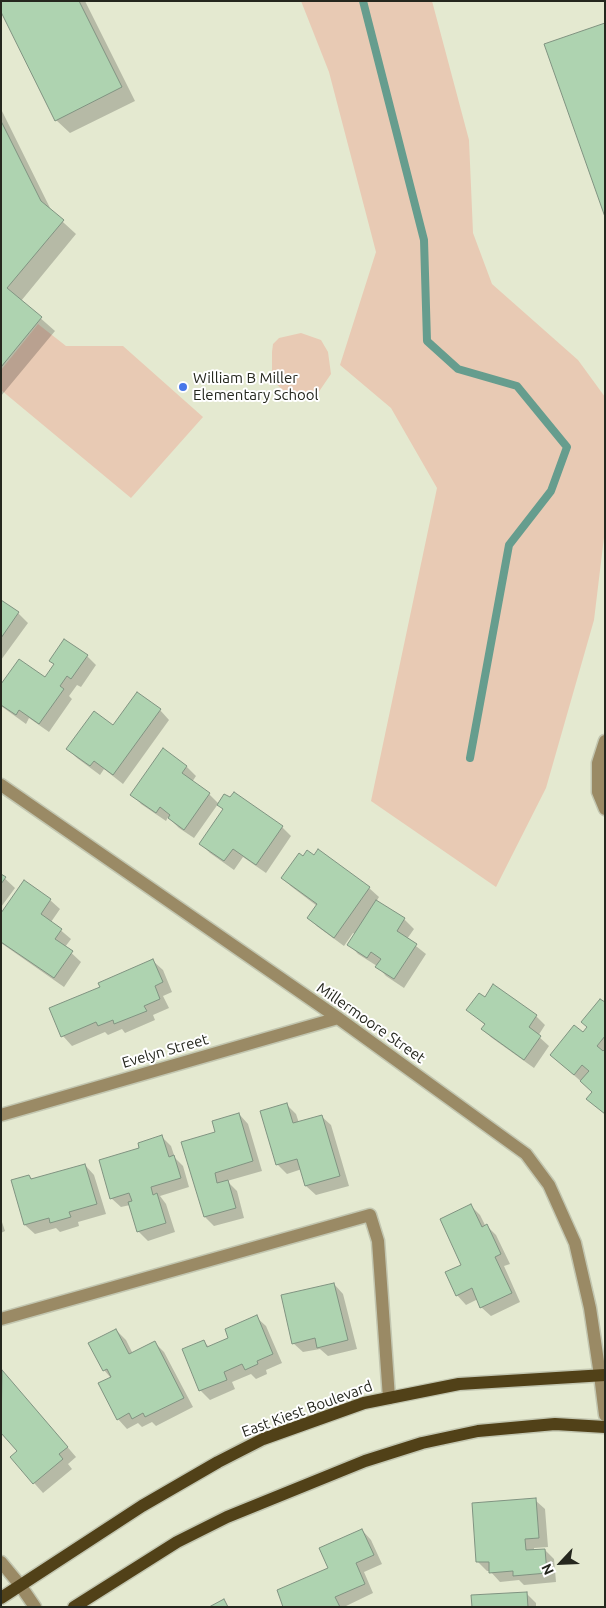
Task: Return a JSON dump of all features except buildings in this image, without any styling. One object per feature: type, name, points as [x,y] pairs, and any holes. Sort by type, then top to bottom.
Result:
[{"type":"main road","name":"East Kiest Boulevard","points":[[1,1598],[142,1506],[218,1462],[263,1440],[364,1403],[460,1384],[603,1375]]},
{"type":"main road","points":[[74,1607],[177,1542],[227,1517],[365,1461],[422,1443],[478,1431],[555,1424],[605,1427]]},
{"type":"street","points":[[605,741],[598,763],[598,792],[605,809]]},
{"type":"street","name":"Millermoore Street","points":[[1,785],[338,1018],[526,1154],[549,1185],[575,1242],[603,1375],[605,1414]]},
{"type":"street","name":"Evelyn Street","points":[[1,1115],[338,1018]]},
{"type":"street","points":[[1,1319],[370,1216],[378,1241],[389,1398]]},
{"type":"street","points":[[1,1562],[35,1607]]},
{"type":"shaded area","points":[[301,1],[432,1],[469,140],[473,233],[492,284],[578,360],[605,397],[605,529],[594,620],[546,788],[496,887],[371,801],[437,488],[391,408],[340,365],[376,252],[329,72]]},
{"type":"shaded area","points":[[38,324],[66,346],[123,346],[203,417],[131,498],[1,390],[1,370]]},
{"type":"shaded area","points":[[301,333],[321,340],[328,352],[331,374],[318,393],[296,397],[286,393],[272,380],[272,352],[273,344],[279,338]]},
{"type":"waterway","points":[[363,1],[424,240],[427,341],[458,369],[517,386],[567,447],[551,491],[509,545],[470,758]]},
{"type":"place","name":"William B Miller Elementary School","points":[[183,387]]}]
